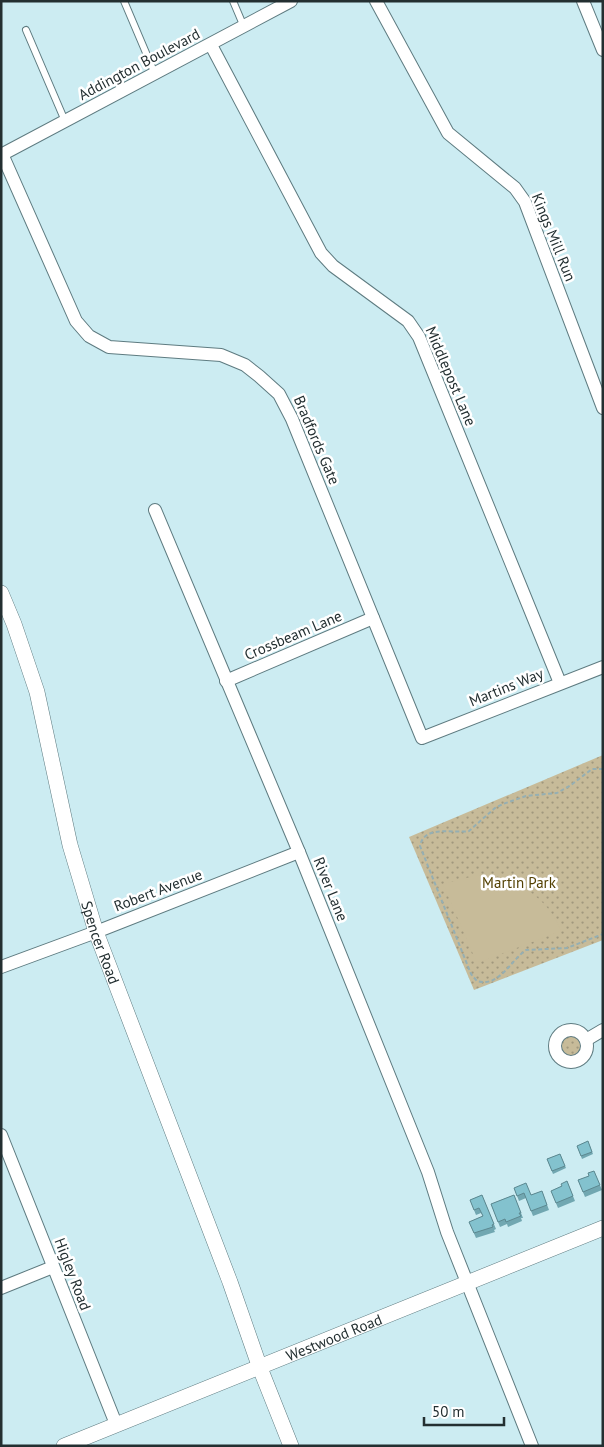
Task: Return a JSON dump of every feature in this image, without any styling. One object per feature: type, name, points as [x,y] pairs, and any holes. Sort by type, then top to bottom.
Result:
[{"type":"street","name":"Addington Boulevard","points":[[2,153],[211,45],[291,1]]},
{"type":"street","name":"Kings Mill Run","points":[[376,1],[448,133],[515,188],[525,202],[603,408]]},
{"type":"street","points":[[583,1],[603,50]]},
{"type":"street","name":"Middlepost Lane","points":[[211,45],[321,253],[333,266],[408,321],[419,337],[560,683]]},
{"type":"street","name":"Bradfords Gate","points":[[2,153],[76,321],[89,336],[109,347],[222,355],[245,365],[279,394],[292,419],[422,738]]},
{"type":"street","name":"River Lane","points":[[155,510],[299,852],[428,1172],[447,1232],[532,1446]]},
{"type":"street","name":"Spencer Road","points":[[1,593],[14,624],[37,692],[70,845],[96,932],[291,1446]]},
{"type":"street","name":"Crossbeam Lane","points":[[226,681],[373,618]]},
{"type":"street","name":"Martins Way","points":[[422,738],[603,667]]},
{"type":"street","name":"Robert Avenue","points":[[1,966],[96,932],[299,852]]},
{"type":"street","points":[[586,1040],[603,1030]]},
{"type":"street","name":"Higley Road","points":[[1,1135],[116,1424]]},
{"type":"street","name":"Westwood Road","points":[[64,1446],[85,1442],[116,1424],[260,1368],[603,1228]]},
{"type":"street","points":[[1,1288],[53,1266]]},
{"type":"lane","points":[[124,1],[155,74]]},
{"type":"lane","points":[[233,1],[244,27]]},
{"type":"lane","points":[[26,30],[65,121]]},
{"type":"path","points":[[603,769],[592,769],[557,793],[526,796],[495,808],[470,831],[436,832],[427,835],[423,838],[420,846],[471,974],[477,981],[486,982],[505,973],[522,953],[529,949],[568,948],[603,934]]},
{"type":"green space","name":"Martin Park","points":[[603,755],[603,940],[474,990],[409,837]]},
{"type":"green space","points":[[478,875],[504,879],[528,891],[547,908],[561,931],[480,962],[476,961],[443,884]]},
{"type":"green space","points":[[571,1036],[578,1039],[581,1046],[578,1053],[571,1056],[564,1053],[561,1046],[564,1039]]},
{"type":"building","points":[[588,1141],[592,1152],[581,1156],[577,1146]]},
{"type":"building","points":[[560,1154],[565,1166],[552,1171],[547,1159]]},
{"type":"building","points":[[594,1171],[600,1185],[583,1192],[578,1180],[589,1176],[588,1173]]},
{"type":"building","points":[[567,1181],[573,1196],[556,1203],[551,1191],[562,1186],[561,1184]]},
{"type":"building","points":[[526,1183],[531,1195],[542,1191],[547,1205],[531,1211],[524,1193],[517,1196],[514,1188]]},
{"type":"building","points":[[482,1195],[494,1224],[492,1225],[493,1227],[474,1233],[469,1222],[483,1216],[479,1208],[474,1210],[470,1200]]},
{"type":"building","points":[[514,1195],[521,1216],[506,1222],[505,1219],[498,1222],[491,1204]]}]
